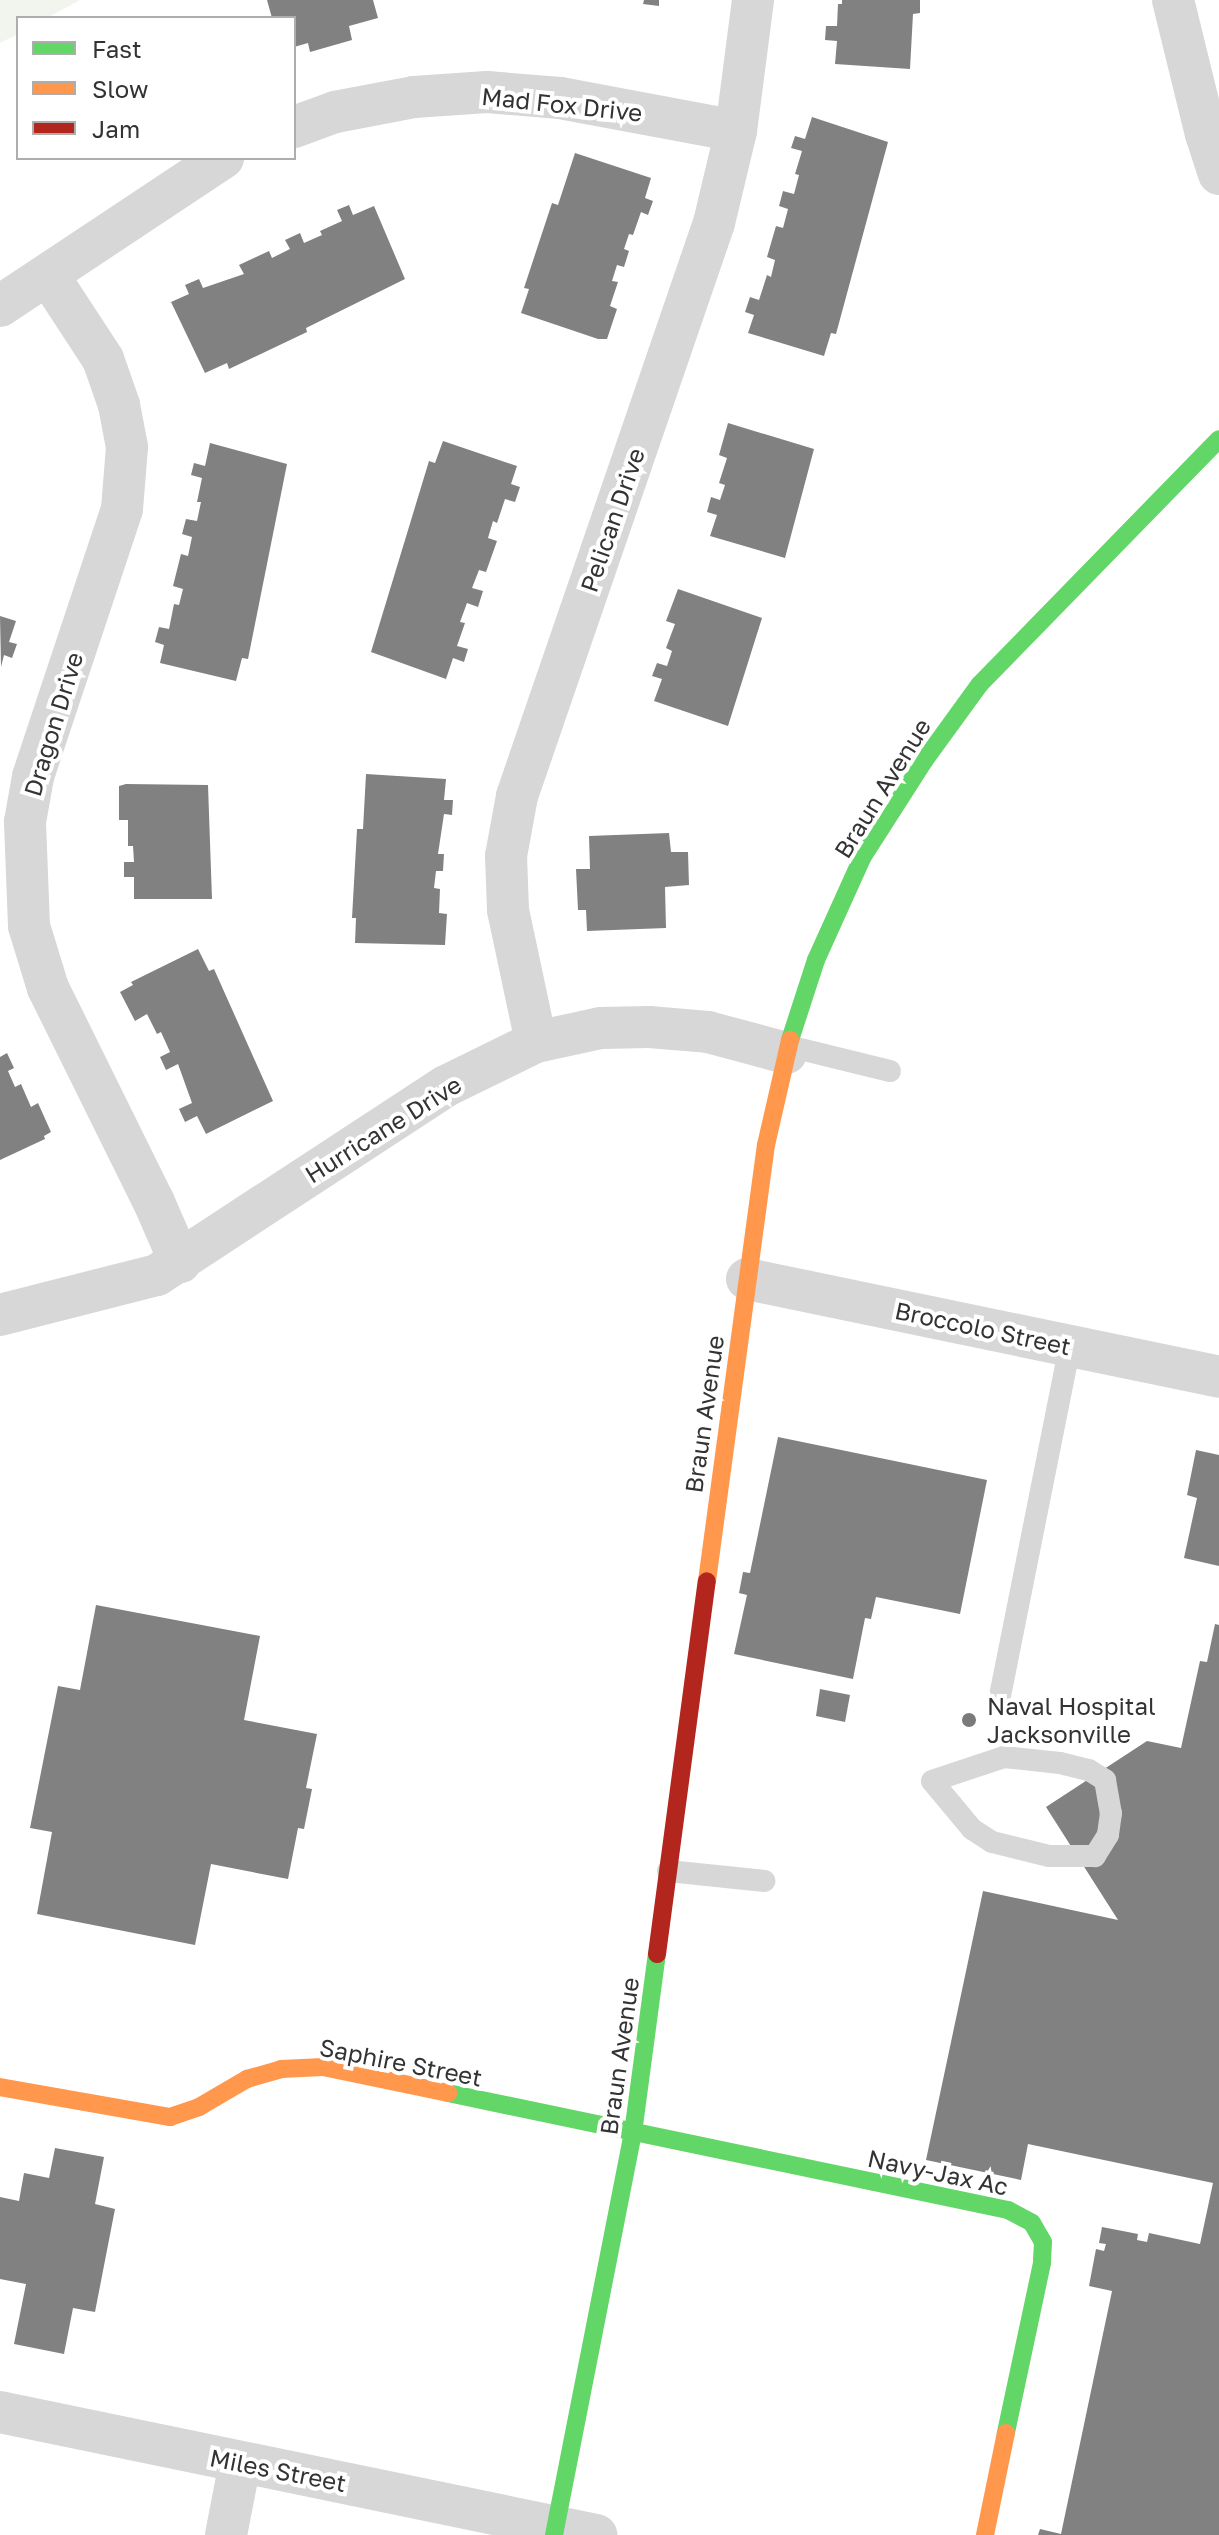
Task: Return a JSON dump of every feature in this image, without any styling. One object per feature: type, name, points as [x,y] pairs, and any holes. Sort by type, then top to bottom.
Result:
[{"type":"street","name":"Pelican Drive","points":[[536,1042],[508,910],[506,856],[517,796],[714,223],[736,131],[753,0]]},
{"type":"street","points":[[1173,0],[1219,174]]},
{"type":"street","name":"Mad Fox Drive","points":[[296,126],[335,112],[414,97],[487,92],[637,110],[736,131]]},
{"type":"street","points":[[0,306],[220,160]]},
{"type":"street","name":"Dragon Drive","points":[[48,275],[103,359],[119,405],[127,447],[122,509],[33,777],[25,822],[29,926],[48,988],[153,1200],[180,1262]]},
{"type":"street","name":"Braun Avenue","points":[[555,2531],[633,2133],[766,1145],[787,1049],[816,960],[862,858],[924,761],[980,684],[1219,439]]},
{"type":"street","name":"Hurricane Drive","points":[[0,1315],[130,1284],[180,1262],[446,1086],[536,1042],[601,1028],[649,1027],[708,1032],[787,1049]]},
{"type":"street","name":"Broccolo Street","points":[[747,1279],[1219,1377]]},
{"type":"street","name":"Saphire Street","points":[[0,2087],[170,2117],[199,2107],[247,2079],[281,2069],[323,2067],[565,2119]]},
{"type":"street","name":"Navy-Jax Ac","points":[[565,2119],[1008,2210],[1032,2223],[1043,2242],[1033,2308],[985,2535]]},
{"type":"street","name":"Miles Street","points":[[0,2412],[555,2531]]},
{"type":"street","points":[[226,2535],[240,2463]]},
{"type":"street","points":[[555,2531],[596,2535]]},
{"type":"lane","points":[[787,1049],[890,1071]]},
{"type":"lane","points":[[999,1701],[1070,1346]]},
{"type":"lane","points":[[1004,1757],[1089,1770],[1105,1780],[1109,1790],[1111,1813],[1108,1835],[1095,1856],[1076,1859],[992,1842],[972,1829],[932,1781],[1004,1757]]},
{"type":"lane","points":[[668,1871],[764,1881]]},
{"type":"shaded area","points":[[0,0],[80,0],[51,16],[16,16],[16,35],[0,43]]},
{"type":"building","points":[[267,0],[373,0],[378,18],[349,26],[352,40],[310,52],[308,43],[296,46],[296,16],[271,16]]},
{"type":"building","points":[[644,0],[659,0],[659,6],[643,4]]},
{"type":"building","points":[[842,0],[920,0],[920,13],[913,14],[910,69],[835,64],[837,41],[825,40],[826,26],[837,26],[838,4],[842,4]]},
{"type":"building","points":[[812,117],[888,142],[836,334],[831,333],[824,356],[748,333],[754,315],[745,312],[750,297],[759,300],[767,275],[771,277],[775,260],[767,257],[776,226],[783,228],[788,209],[779,206],[783,191],[794,194],[799,175],[795,174],[802,151],[791,148],[795,136],[805,139]]},
{"type":"building","points":[[575,153],[651,178],[645,198],[653,201],[648,215],[641,212],[633,235],[629,234],[624,249],[629,251],[624,267],[617,265],[612,281],[618,282],[610,306],[617,309],[607,339],[598,339],[521,313],[529,289],[524,288],[552,203],[558,205]]},
{"type":"building","points":[[349,205],[353,215],[374,206],[405,279],[306,328],[307,332],[229,369],[227,363],[205,373],[171,302],[189,294],[185,285],[199,279],[203,288],[244,274],[239,265],[269,251],[272,258],[290,249],[285,240],[300,233],[304,243],[322,235],[320,231],[342,221],[337,210]]},
{"type":"building","points":[[728,423],[814,449],[785,558],[710,536],[717,515],[707,512],[711,497],[720,500],[725,485],[719,483],[727,458],[719,455]]},
{"type":"building","points":[[443,441],[517,466],[511,484],[520,487],[515,502],[505,499],[497,523],[493,521],[488,538],[497,541],[486,572],[479,570],[472,588],[483,591],[478,607],[467,603],[460,622],[465,623],[457,646],[468,649],[464,662],[453,658],[446,679],[371,652],[429,461],[435,463]]},
{"type":"building","points":[[210,443],[287,464],[248,659],[242,658],[236,681],[160,663],[164,645],[155,642],[159,627],[169,629],[174,604],[179,605],[183,589],[173,586],[181,554],[188,556],[192,537],[182,534],[186,519],[197,521],[201,502],[197,502],[202,478],[191,475],[194,463],[205,466]]},
{"type":"building","points":[[678,589],[762,618],[728,726],[654,701],[662,679],[652,676],[657,663],[667,666],[672,651],[666,648],[675,624],[666,621]]},
{"type":"building","points":[[0,616],[16,621],[9,642],[17,644],[12,658],[4,655],[1,667]]},
{"type":"building","points":[[366,774],[446,779],[444,800],[453,800],[452,815],[444,814],[438,854],[444,854],[443,871],[436,871],[434,888],[440,889],[439,913],[447,914],[445,945],[355,943],[356,918],[352,918],[357,829],[363,829]]},
{"type":"building","points":[[208,785],[212,899],[134,899],[134,877],[124,877],[124,862],[134,862],[133,846],[128,846],[128,820],[119,820],[119,786]]},
{"type":"building","points":[[669,833],[671,852],[688,852],[689,885],[665,887],[666,928],[587,931],[586,910],[578,910],[576,869],[590,869],[589,836]]},
{"type":"building","points":[[198,949],[209,971],[214,969],[273,1101],[206,1134],[197,1116],[185,1122],[179,1109],[192,1103],[178,1064],[166,1070],[160,1057],[170,1052],[161,1032],[157,1034],[147,1014],[135,1021],[120,992],[133,985],[131,982]]},
{"type":"building","points":[[7,1053],[14,1068],[8,1071],[15,1087],[21,1084],[31,1107],[38,1103],[51,1132],[44,1136],[45,1139],[0,1160],[0,1057]]},
{"type":"building","points":[[778,1437],[987,1480],[960,1614],[876,1597],[871,1619],[865,1618],[853,1679],[734,1654],[747,1595],[739,1593],[743,1572],[750,1573]]},
{"type":"building","points":[[1196,1450],[1219,1455],[1219,1566],[1184,1558],[1197,1498],[1187,1495]]},
{"type":"building","points":[[96,1605],[260,1636],[244,1720],[317,1734],[306,1788],[312,1789],[304,1829],[298,1828],[288,1879],[211,1864],[195,1945],[37,1914],[52,1832],[30,1828],[58,1686],[80,1690]]},
{"type":"building","points":[[1215,1624],[1219,1625],[1219,2535],[1038,2535],[1040,2529],[1061,2534],[1112,2291],[1089,2286],[1096,2249],[1104,2251],[1106,2244],[1099,2243],[1102,2227],[1138,2234],[1137,2240],[1147,2242],[1149,2233],[1200,2244],[1213,2183],[1028,2144],[1021,2180],[926,2160],[983,1891],[1118,1920],[1046,1807],[1147,1741],[1181,1748],[1200,1661],[1207,1662]]},
{"type":"building","points":[[820,1689],[850,1695],[845,1722],[816,1716]]},
{"type":"building","points":[[55,2148],[104,2157],[95,2204],[115,2209],[95,2312],[73,2308],[64,2354],[14,2344],[26,2284],[0,2279],[0,2197],[19,2201],[24,2173],[49,2178]]},
{"type":"traffic: fast","points":[[790,1040],[816,960],[862,858],[924,761],[980,684],[1219,439]]},
{"type":"traffic: fast","points":[[554,2535],[633,2133],[657,1954]]},
{"type":"traffic: fast","points":[[448,2093],[1008,2210],[1032,2223],[1043,2242],[1042,2263],[1006,2433]]},
{"type":"traffic: slow","points":[[707,1581],[766,1145],[790,1040]]},
{"type":"traffic: slow","points":[[0,2087],[170,2117],[199,2107],[247,2079],[281,2069],[323,2067],[448,2093]]},
{"type":"traffic: slow","points":[[985,2535],[1006,2433]]},
{"type":"traffic: jam","points":[[657,1954],[707,1581]]},
{"type":"place","name":"Naval Hospital Jacksonville","points":[[969,1720]]}]
